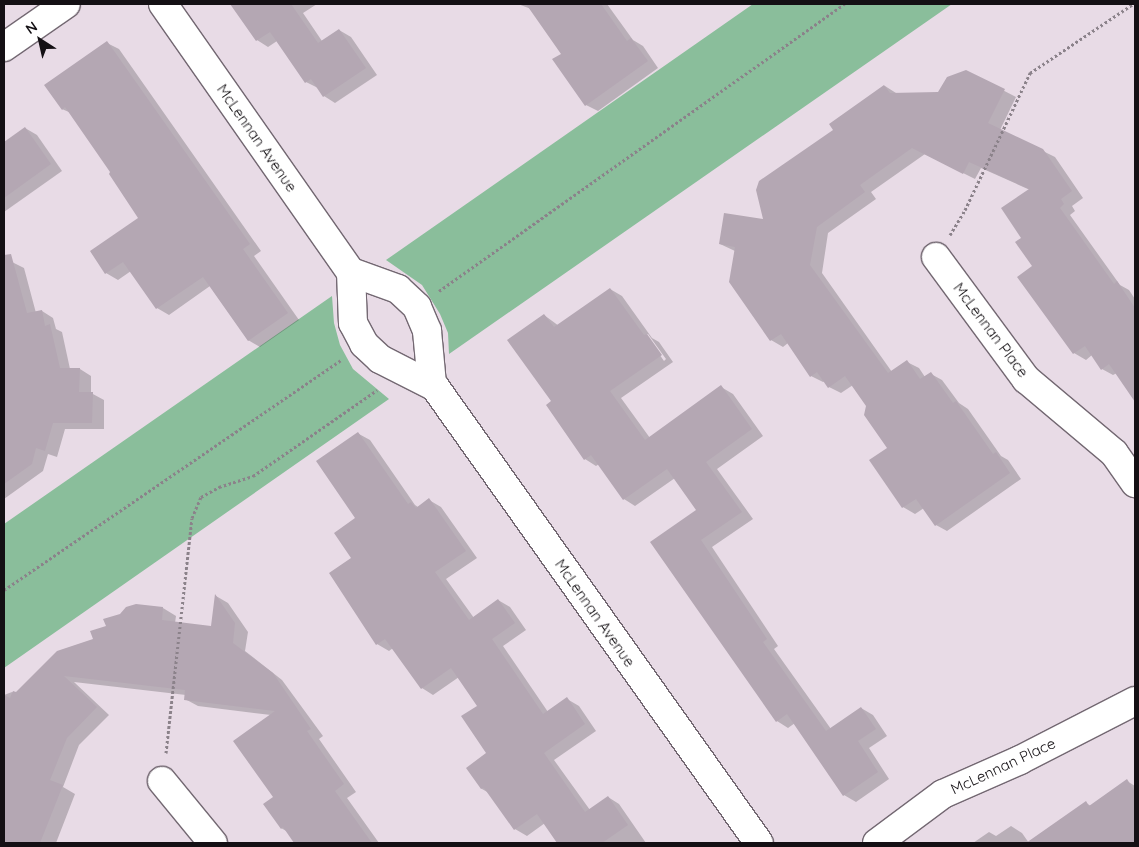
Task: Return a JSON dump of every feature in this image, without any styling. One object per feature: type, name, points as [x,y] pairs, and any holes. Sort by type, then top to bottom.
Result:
[{"type":"street","points":[[4,47],[66,4]]},
{"type":"street","name":"McLennan Avenue","points":[[163,4],[351,272],[353,323],[364,344],[380,360],[432,384],[758,843]]},
{"type":"street","name":"McLennan Place","points":[[936,257],[1026,379],[1114,453],[1135,484]]},
{"type":"street","name":"McLennan Avenue","points":[[351,272],[398,288],[417,307],[427,331],[432,384]]},
{"type":"street","name":"McLennan Place","points":[[877,843],[943,794],[1020,760],[1135,701]]},
{"type":"street","points":[[162,781],[213,843]]},
{"type":"path","points":[[436,293],[845,4]]},
{"type":"path","points":[[936,257],[965,210],[1030,73],[1133,4]]},
{"type":"path","points":[[4,588],[344,358]]},
{"type":"path","points":[[162,781],[192,518],[202,497],[220,487],[253,476],[378,389]]},
{"type":"green space","points":[[753,4],[952,4],[449,354],[448,333],[440,314],[422,285],[386,260]]},
{"type":"green space","points":[[332,296],[334,323],[340,345],[353,369],[389,399],[4,668],[4,524]]},
{"type":"building","points":[[230,4],[291,4],[318,43],[339,29],[366,68],[323,97],[311,79],[305,83],[270,32],[256,41]]},
{"type":"building","points":[[526,4],[601,4],[627,41],[631,38],[648,61],[585,106],[552,59],[561,54]]},
{"type":"building","points":[[107,41],[250,244],[243,249],[288,313],[248,341],[203,277],[156,309],[123,262],[105,274],[90,251],[138,218],[109,174],[110,172],[65,107],[62,110],[44,85]]},
{"type":"building","points":[[966,70],[1005,89],[988,123],[1043,149],[1072,191],[1061,199],[1064,204],[1060,208],[1114,284],[1117,281],[1135,308],[1135,402],[1109,364],[1101,370],[1085,346],[1073,354],[1017,277],[1032,266],[1015,242],[1021,238],[1001,208],[1029,189],[969,162],[963,174],[912,148],[860,185],[865,192],[817,227],[810,265],[888,373],[907,360],[920,379],[931,372],[953,403],[956,401],[993,454],[996,452],[1010,473],[935,526],[916,499],[902,508],[869,460],[887,448],[864,415],[866,406],[845,376],[828,388],[817,372],[810,377],[781,334],[770,341],[729,282],[735,247],[719,244],[724,213],[763,219],[756,190],[759,181],[833,130],[829,124],[884,85],[890,93],[938,92],[947,77]]},
{"type":"building","points":[[25,127],[51,164],[4,198],[4,142]]},
{"type":"building","points":[[11,254],[27,313],[42,310],[45,326],[50,324],[60,368],[80,368],[79,392],[93,392],[92,423],[53,423],[45,451],[36,448],[32,464],[4,484],[4,255]]},
{"type":"building","points":[[610,288],[644,335],[647,334],[662,355],[610,391],[645,440],[721,385],[752,429],[706,462],[742,512],[701,540],[767,639],[763,642],[826,731],[861,707],[876,729],[858,741],[878,772],[843,796],[787,714],[776,722],[650,542],[696,510],[667,469],[623,500],[591,455],[584,460],[546,405],[551,401],[507,340],[544,314],[554,327]]},
{"type":"building","points":[[358,432],[408,504],[411,502],[416,508],[429,498],[466,551],[435,572],[469,620],[498,599],[515,623],[492,639],[543,714],[567,697],[585,724],[544,753],[585,812],[608,796],[628,825],[602,843],[557,843],[537,814],[514,830],[484,788],[481,789],[466,768],[486,753],[461,716],[477,706],[451,668],[421,689],[385,639],[376,645],[329,573],[351,558],[334,533],[355,518],[316,461]]},
{"type":"building","points":[[215,594],[235,623],[233,643],[273,673],[311,729],[307,731],[344,784],[335,791],[372,843],[294,843],[283,827],[281,829],[263,804],[273,797],[233,741],[275,711],[184,700],[185,690],[64,676],[97,707],[67,738],[50,780],[63,785],[40,843],[4,843],[4,695],[10,698],[13,691],[16,692],[57,651],[93,639],[90,631],[106,626],[103,619],[120,614],[126,607],[136,604],[163,607],[162,620],[211,626]]},
{"type":"building","points":[[1127,779],[1135,792],[1135,843],[1026,843],[1086,801],[1089,806]]}]
